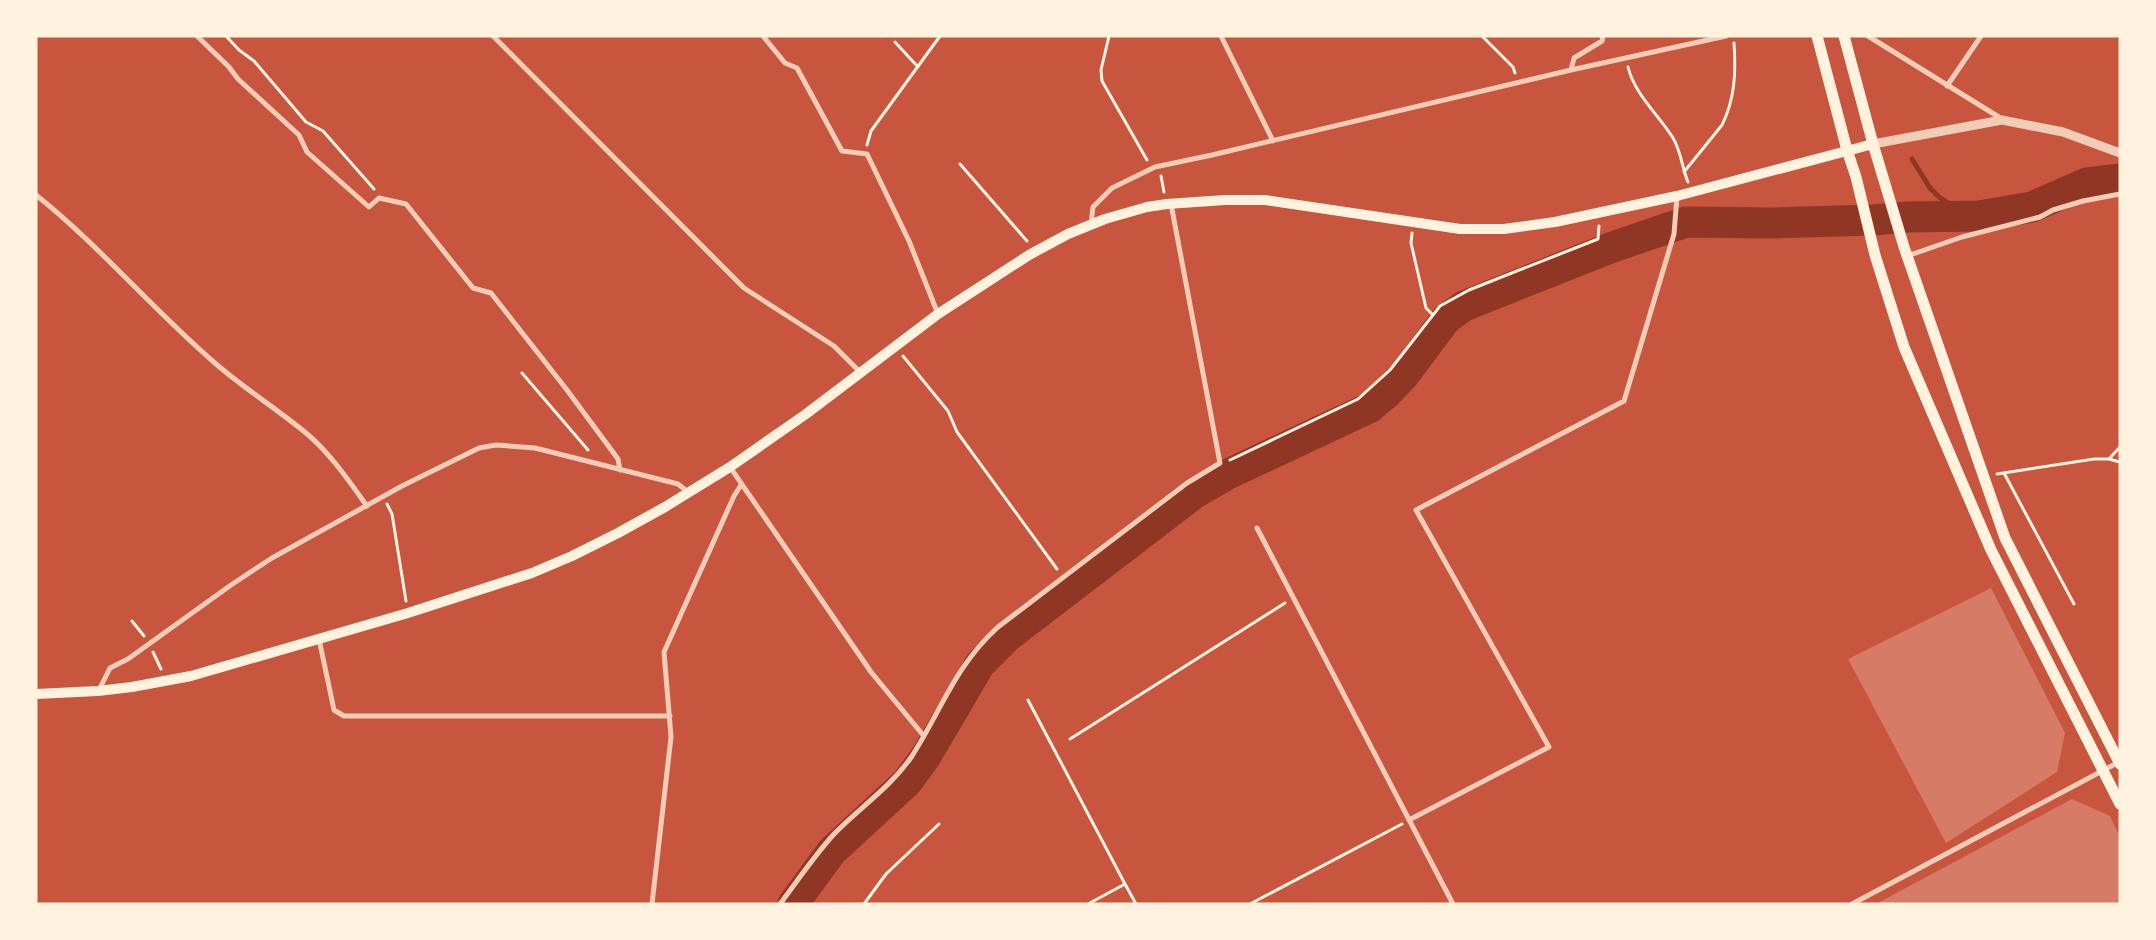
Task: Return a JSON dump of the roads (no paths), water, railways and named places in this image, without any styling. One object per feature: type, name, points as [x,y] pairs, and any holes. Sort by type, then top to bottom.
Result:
[{"type":"main road","points":[[1817,36],[1856,177],[1875,255],[1904,347],[1991,550],[2120,804]]},
{"type":"main road","points":[[1844,36],[1873,144],[1905,251],[2005,538],[2119,763]]},
{"type":"main road","points":[[36,694],[98,691],[191,676],[408,614],[532,573],[618,533],[730,467],[806,414],[938,314],[1035,252],[1068,234],[1147,207],[1225,200],[1265,200],[1460,229],[1504,229],[1555,222],[1677,196],[1873,144]]},
{"type":"street","points":[[197,36],[229,67],[238,79],[299,135],[308,152],[369,207],[379,198],[406,204],[472,288],[491,293],[618,459],[620,470]]},
{"type":"street","points":[[492,36],[744,288],[834,346],[860,372]]},
{"type":"street","points":[[762,36],[785,63],[797,68],[842,151],[866,154],[909,241],[938,314]]},
{"type":"street","points":[[1221,36],[1273,141]]},
{"type":"street","points":[[1570,70],[1574,58],[1602,41],[1603,36]]},
{"type":"street","points":[[1091,225],[1093,206],[1112,188],[1158,166],[1273,141],[1570,70],[1726,36]]},
{"type":"street","points":[[1868,36],[2002,120],[2063,132],[2120,153]]},
{"type":"street","points":[[1947,86],[1981,36]]},
{"type":"street","points":[[1873,144],[2002,120]]},
{"type":"street","points":[[1905,251],[2040,216],[2083,201],[2120,194]]},
{"type":"street","points":[[36,195],[65,218],[116,270],[216,364],[308,434],[341,470],[367,506]]},
{"type":"street","points":[[1409,820],[1549,747],[1416,510],[1624,401],[1674,234],[1677,196]]},
{"type":"street","points":[[780,904],[834,835],[898,774],[912,756],[964,664],[980,644],[1187,483],[1220,463],[1169,204]]},
{"type":"street","points":[[98,691],[110,668],[128,659],[231,585],[264,564],[367,506],[464,454],[479,448],[496,445],[535,448],[678,484],[688,492]]},
{"type":"street","points":[[730,467],[871,672],[923,735]]},
{"type":"street","points":[[652,904],[671,737],[664,652],[734,496],[741,485]]},
{"type":"street","points":[[1257,528],[1453,904]]},
{"type":"street","points":[[319,639],[334,710],[344,716],[670,716]]},
{"type":"street","points":[[1852,904],[2119,763]]},
{"type":"waterway","points":[[1912,159],[1930,188],[1939,197],[1968,216]]},
{"type":"waterway","points":[[793,904],[832,851],[907,782],[926,756],[980,664],[1007,637],[1195,493],[1226,475],[1369,408],[1405,374],[1446,319],[1464,306],[1610,248],[1686,222],[1771,223],[1979,216],[2032,207],[2087,183],[2120,179]]}]
